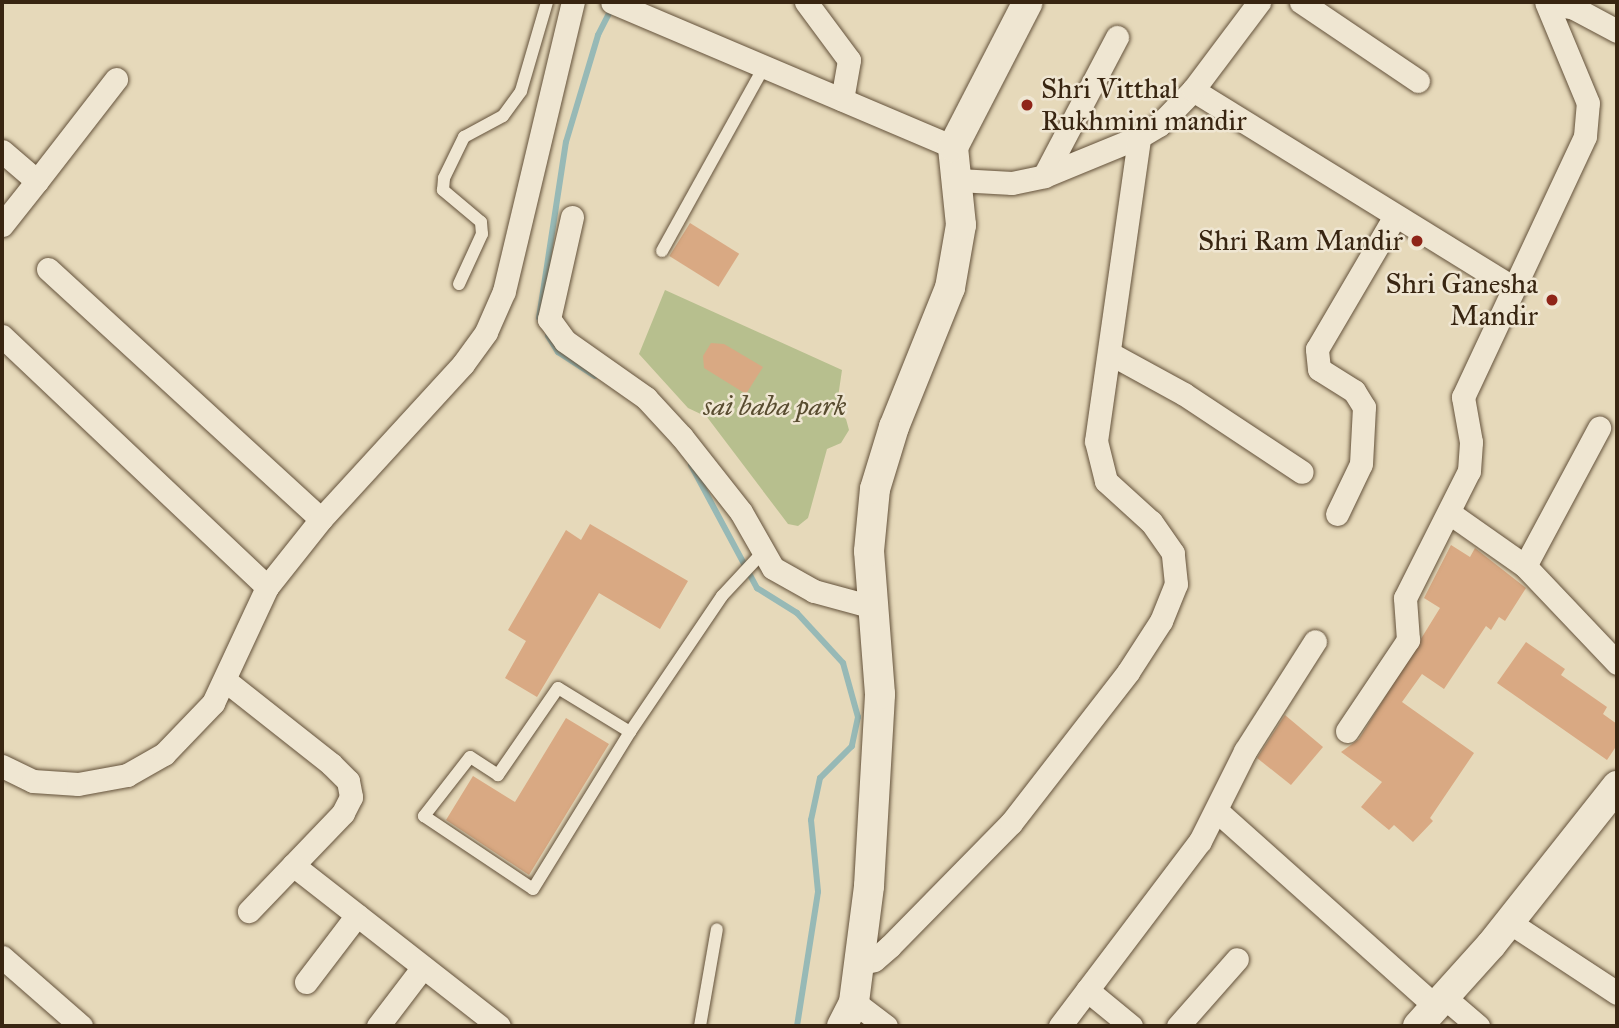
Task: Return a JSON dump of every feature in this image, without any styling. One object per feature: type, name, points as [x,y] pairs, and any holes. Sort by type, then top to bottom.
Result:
[{"type":"street","points":[[2,766],[33,780],[78,784],[127,775],[164,754],[214,703],[226,681],[248,622],[267,587],[321,519],[463,364],[486,332],[504,291],[573,2]]},
{"type":"street","points":[[612,2],[637,10],[953,146]]},
{"type":"street","points":[[806,2],[849,60],[842,99]]},
{"type":"street","points":[[886,1026],[848,1014],[869,886],[880,694],[869,551],[875,489],[894,427],[950,288],[961,225],[953,146],[1028,2]]},
{"type":"street","points":[[958,180],[1012,183],[1044,176],[1139,137],[1159,125],[1193,90],[1259,2]]},
{"type":"street","points":[[1301,2],[1418,81]]},
{"type":"street","points":[[1547,3],[1574,8],[1617,30]]},
{"type":"street","points":[[1347,731],[1402,654],[1409,627],[1403,613],[1405,598],[1451,514],[1469,471],[1471,442],[1463,397],[1577,155],[1588,118],[1588,103],[1547,3]]},
{"type":"street","points":[[1044,176],[1117,37]]},
{"type":"street","points":[[2,225],[116,79]]},
{"type":"street","points":[[1193,90],[1513,288]]},
{"type":"street","points":[[857,964],[874,960],[890,946],[1011,823],[1128,672],[1161,621],[1176,584],[1173,553],[1151,522],[1106,481],[1099,464],[1096,441],[1111,354],[1139,137]]},
{"type":"street","points":[[2,151],[37,181]]},
{"type":"street","points":[[1337,514],[1361,464],[1364,407],[1354,391],[1319,369],[1317,349],[1395,216]]},
{"type":"street","points":[[572,217],[549,318],[565,341],[646,398],[664,417],[741,512],[760,555],[773,568],[814,591],[873,607]]},
{"type":"street","points":[[48,269],[321,519]]},
{"type":"street","points":[[2,336],[267,587]]},
{"type":"street","points":[[1111,354],[1184,394],[1302,472]]},
{"type":"street","points":[[1525,566],[1599,428]]},
{"type":"street","points":[[1451,514],[1525,566],[1617,663]]},
{"type":"street","points":[[1060,1026],[1200,841],[1245,751],[1315,641]]},
{"type":"street","points":[[226,681],[348,780],[351,797],[343,813],[249,911]]},
{"type":"street","points":[[1433,1010],[1617,786]]},
{"type":"street","points":[[1217,811],[1433,1010],[1478,1026]]},
{"type":"street","points":[[293,865],[423,967],[487,1022]]},
{"type":"street","points":[[306,982],[357,915]]},
{"type":"street","points":[[1508,922],[1617,993]]},
{"type":"street","points":[[2,957],[80,1026]]},
{"type":"street","points":[[1178,1026],[1237,958]]},
{"type":"street","points":[[378,1026],[423,967]]},
{"type":"street","points":[[1087,990],[1131,1026]]},
{"type":"lane","points":[[459,284],[482,233],[481,222],[443,190],[443,178],[464,137],[503,116],[521,91],[547,2]]},
{"type":"lane","points":[[662,251],[765,65]]},
{"type":"lane","points":[[630,732],[558,688],[498,775],[470,757],[424,816],[533,889],[630,732],[736,582],[760,555]]},
{"type":"lane","points":[[700,1026],[717,929]]},
{"type":"green space","name":"sai baba park","points":[[665,290],[842,370],[836,411],[846,419],[849,430],[841,443],[827,449],[808,518],[798,526],[788,524],[707,417],[688,408],[639,354]]},
{"type":"building","points":[[690,223],[739,254],[719,287],[669,256]]},
{"type":"building","points":[[711,343],[724,344],[763,367],[746,394],[704,368],[703,356]]},
{"type":"building","points":[[590,524],[688,581],[660,629],[599,593],[537,697],[505,678],[526,641],[508,630],[566,530],[581,540]]},
{"type":"building","points":[[1451,545],[1470,557],[1475,548],[1526,588],[1505,621],[1499,617],[1491,630],[1486,626],[1444,689],[1422,674],[1402,702],[1474,753],[1430,818],[1433,821],[1413,842],[1394,825],[1389,830],[1361,807],[1382,782],[1341,752],[1359,739],[1440,608],[1424,598]]},
{"type":"building","points":[[1526,642],[1565,669],[1561,675],[1607,707],[1603,714],[1617,724],[1617,745],[1607,760],[1497,683]]},
{"type":"building","points":[[1285,715],[1323,747],[1291,785],[1257,758]]},
{"type":"building","points":[[566,718],[609,744],[529,875],[446,820],[473,776],[515,802]]},
{"type":"waterway","points":[[539,318],[566,142],[598,35],[612,7]]},
{"type":"waterway","points":[[548,336],[558,352],[595,376]]},
{"type":"waterway","points":[[691,465],[757,588],[797,613],[843,663],[858,717],[852,746],[820,778],[811,820],[818,892],[797,1026]]},
{"type":"place","name":"Shri Vitthal Rukhmini mandir","points":[[1027,105]]},
{"type":"place","name":"Shri Ram Mandir","points":[[1417,241]]},
{"type":"place","name":"Shri Ganesha Mandir","points":[[1552,300]]}]
